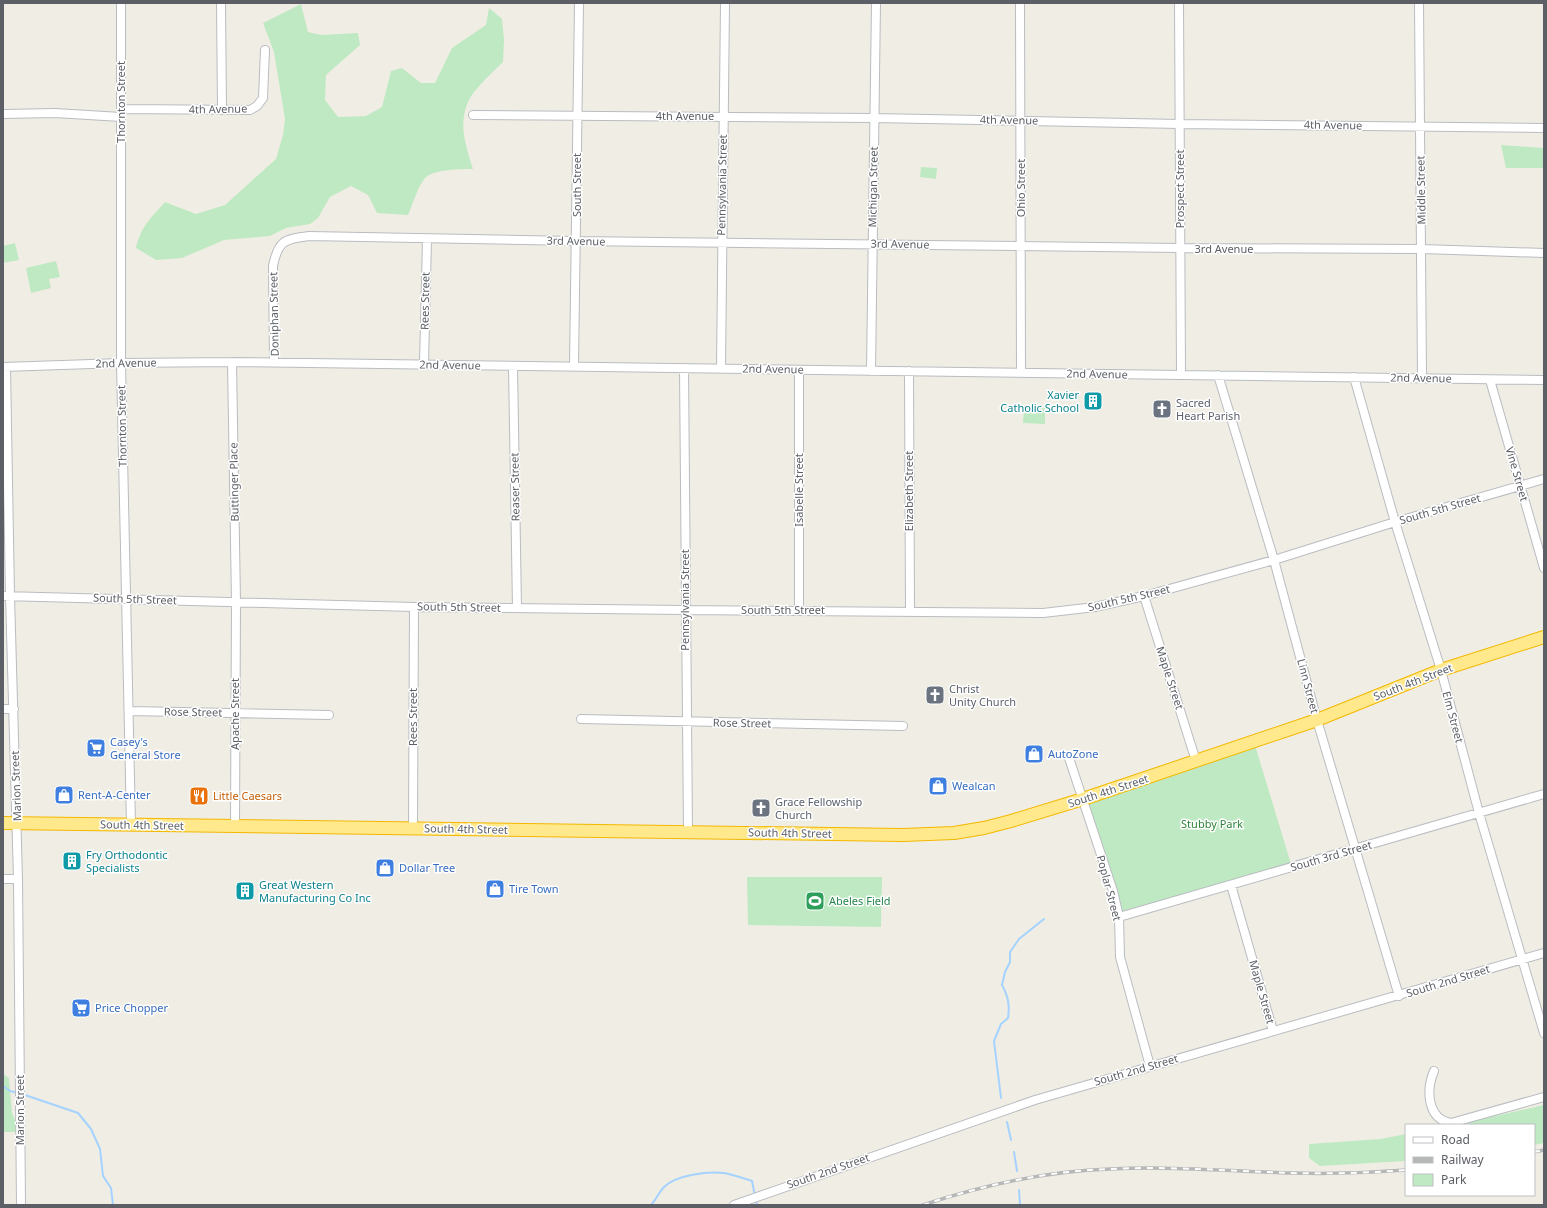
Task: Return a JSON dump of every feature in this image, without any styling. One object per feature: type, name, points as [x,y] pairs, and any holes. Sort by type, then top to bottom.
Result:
[{"type":"highway","name":"South 4th Street","points":[[3,823],[903,835],[954,833],[984,828],[1011,821],[1083,799],[1317,720],[1441,670],[1544,637]]},
{"type":"street","name":"Thornton Street","points":[[121,3],[121,363],[130,711],[131,825]]},
{"type":"street","points":[[221,3],[222,110]]},
{"type":"street","name":"South Street","points":[[574,366],[579,3]]},
{"type":"street","name":"Pennsylvania Street","points":[[721,368],[725,3]]},
{"type":"street","name":"Michigan Street","points":[[871,371],[876,3]]},
{"type":"street","name":"Ohio Street","points":[[1020,3],[1022,246],[1021,373]]},
{"type":"street","name":"Prospect Street","points":[[1179,3],[1181,374]]},
{"type":"street","name":"Middle Street","points":[[1419,3],[1422,378]]},
{"type":"street","name":"4th Avenue","points":[[3,114],[250,110],[257,106],[263,98],[265,50]]},
{"type":"street","name":"4th Avenue","points":[[473,115],[723,116],[1021,120],[1180,124],[1544,128]]},
{"type":"street","name":"3rd Avenue","points":[[273,266],[276,251],[284,242],[299,237],[309,236],[576,241],[1180,248],[1422,249],[1544,253]]},
{"type":"street","name":"Rees Street","points":[[424,364],[427,239]]},
{"type":"street","name":"Doniphan Street","points":[[273,266],[274,362]]},
{"type":"street","name":"Buttinger Place","points":[[232,362],[236,602]]},
{"type":"street","name":"2nd Avenue","points":[[5,367],[121,363],[274,362],[1544,380]]},
{"type":"street","name":"Reaser Street","points":[[513,366],[517,608]]},
{"type":"street","name":"Marion Street","points":[[5,367],[7,596],[14,709],[17,823],[21,1205]]},
{"type":"street","name":"Pennsylvania Street","points":[[684,368],[688,832]]},
{"type":"street","name":"Isabelle Street","points":[[798,610],[799,370]]},
{"type":"street","name":"Elizabeth Street","points":[[909,371],[910,611]]},
{"type":"street","name":"Linn Street","points":[[1218,375],[1274,560],[1317,720],[1399,996]]},
{"type":"street","name":"Elm Street","points":[[1354,377],[1395,522],[1441,670],[1479,813],[1544,1033]]},
{"type":"street","name":"Vine Street","points":[[1490,380],[1544,568]]},
{"type":"street","name":"South 5th Street","points":[[7,596],[517,608],[1043,612],[1095,607],[1144,596],[1274,560],[1395,522],[1544,479]]},
{"type":"street","name":"Maple Street","points":[[1144,596],[1196,761]]},
{"type":"street","name":"Apache Street","points":[[235,826],[236,602]]},
{"type":"street","name":"Rees Street","points":[[413,828],[414,606]]},
{"type":"street","points":[[3,709],[14,709]]},
{"type":"street","name":"Rose Street","points":[[130,711],[329,715]]},
{"type":"street","name":"Rose Street","points":[[581,719],[903,726]]},
{"type":"street","name":"Poplar Street","points":[[1069,758],[1113,891],[1119,917],[1120,957],[1150,1066]]},
{"type":"street","name":"South 3rd Street","points":[[1119,917],[1544,794]]},
{"type":"street","points":[[3,879],[18,879]]},
{"type":"street","name":"Maple Street","points":[[1231,885],[1273,1031]]},
{"type":"street","name":"South 2nd Street","points":[[736,1204],[1035,1100],[1544,953]]},
{"type":"street","points":[[1434,1071],[1429,1082],[1429,1094],[1431,1105],[1436,1115],[1443,1122],[1451,1123],[1544,1097]]},
{"type":"green space","points":[[301,4],[308,32],[321,35],[358,33],[360,45],[326,75],[325,100],[338,117],[366,116],[382,107],[391,71],[402,68],[421,83],[435,83],[452,48],[486,25],[489,8],[502,19],[504,40],[503,62],[474,92],[465,111],[463,127],[464,136],[473,169],[448,170],[429,175],[420,186],[408,215],[377,213],[368,195],[351,186],[330,197],[318,218],[310,224],[286,228],[270,236],[224,240],[182,258],[156,260],[136,248],[144,228],[165,202],[196,214],[225,205],[276,159],[283,135],[285,119],[274,52],[263,23]]},
{"type":"green space","points":[[1501,145],[1544,148],[1544,168],[1506,168]]},
{"type":"green space","points":[[921,167],[937,168],[936,179],[920,177]]},
{"type":"green space","points":[[15,243],[19,260],[3,263],[3,246]]},
{"type":"green space","points":[[56,261],[60,277],[49,279],[51,288],[31,293],[26,268]]},
{"type":"green space","points":[[1024,407],[1045,408],[1045,424],[1023,423]]},
{"type":"green space","name":"Stubby Park","points":[[1254,742],[1292,867],[1119,917],[1083,799]]},
{"type":"green space","name":"Abeles Field","points":[[747,877],[882,877],[881,927],[748,925]]},
{"type":"green space","points":[[3,1074],[9,1078],[12,1113],[20,1132],[3,1132]]},
{"type":"green space","points":[[1544,1105],[1544,1143],[1535,1145],[1535,1124],[1459,1124]]},
{"type":"green space","points":[[1405,1134],[1405,1161],[1320,1166],[1309,1158],[1309,1144],[1381,1139]]},
{"type":"waterway","points":[[1001,1098],[994,1041],[1001,1024],[1008,1018],[1008,1001],[1002,985],[1005,972],[1010,962],[1010,952],[1019,939],[1044,919]]},
{"type":"waterway","points":[[3,1086],[10,1091],[18,1093]]},
{"type":"waterway","points":[[22,1094],[78,1113],[91,1129],[100,1149],[103,1176],[111,1188],[113,1205]]},
{"type":"waterway","points":[[1007,1122],[1011,1140]]},
{"type":"waterway","points":[[1014,1152],[1017,1171]]},
{"type":"waterway","points":[[651,1205],[662,1189],[676,1179],[710,1173],[724,1173],[752,1181],[755,1196]]},
{"type":"waterway","points":[[1019,1190],[1020,1205]]},
{"type":"waterway","points":[[756,1200],[757,1205]]},
{"type":"railway","points":[[1535,1152],[1544,1150]]},
{"type":"railway","points":[[923,1205],[969,1191],[1015,1180],[1086,1170],[1155,1168],[1291,1173],[1363,1173],[1405,1170]]},
{"type":"place","name":"Xavier Catholic School","points":[[1093,401]]},
{"type":"place","name":"Sacred Heart Parish","points":[[1162,409]]},
{"type":"place","name":"Christ Unity Church","points":[[935,695]]},
{"type":"place","name":"Casey's General Store","points":[[96,748]]},
{"type":"place","name":"AutoZone","points":[[1034,754]]},
{"type":"place","name":"Wealcan","points":[[938,786]]},
{"type":"place","name":"Rent-A-Center","points":[[64,795]]},
{"type":"place","name":"Little Caesars","points":[[199,796]]},
{"type":"place","name":"Grace Fellowship Church","points":[[761,808]]},
{"type":"place","name":"Fry Orthodontic Specialists","points":[[72,861]]},
{"type":"place","name":"Dollar Tree","points":[[385,868]]},
{"type":"place","name":"Tire Town","points":[[495,889]]},
{"type":"place","name":"Great Western Manufacturing Co Inc","points":[[245,891]]},
{"type":"place","name":"Abeles Field","points":[[815,901]]},
{"type":"place","name":"Price Chopper","points":[[81,1008]]}]
